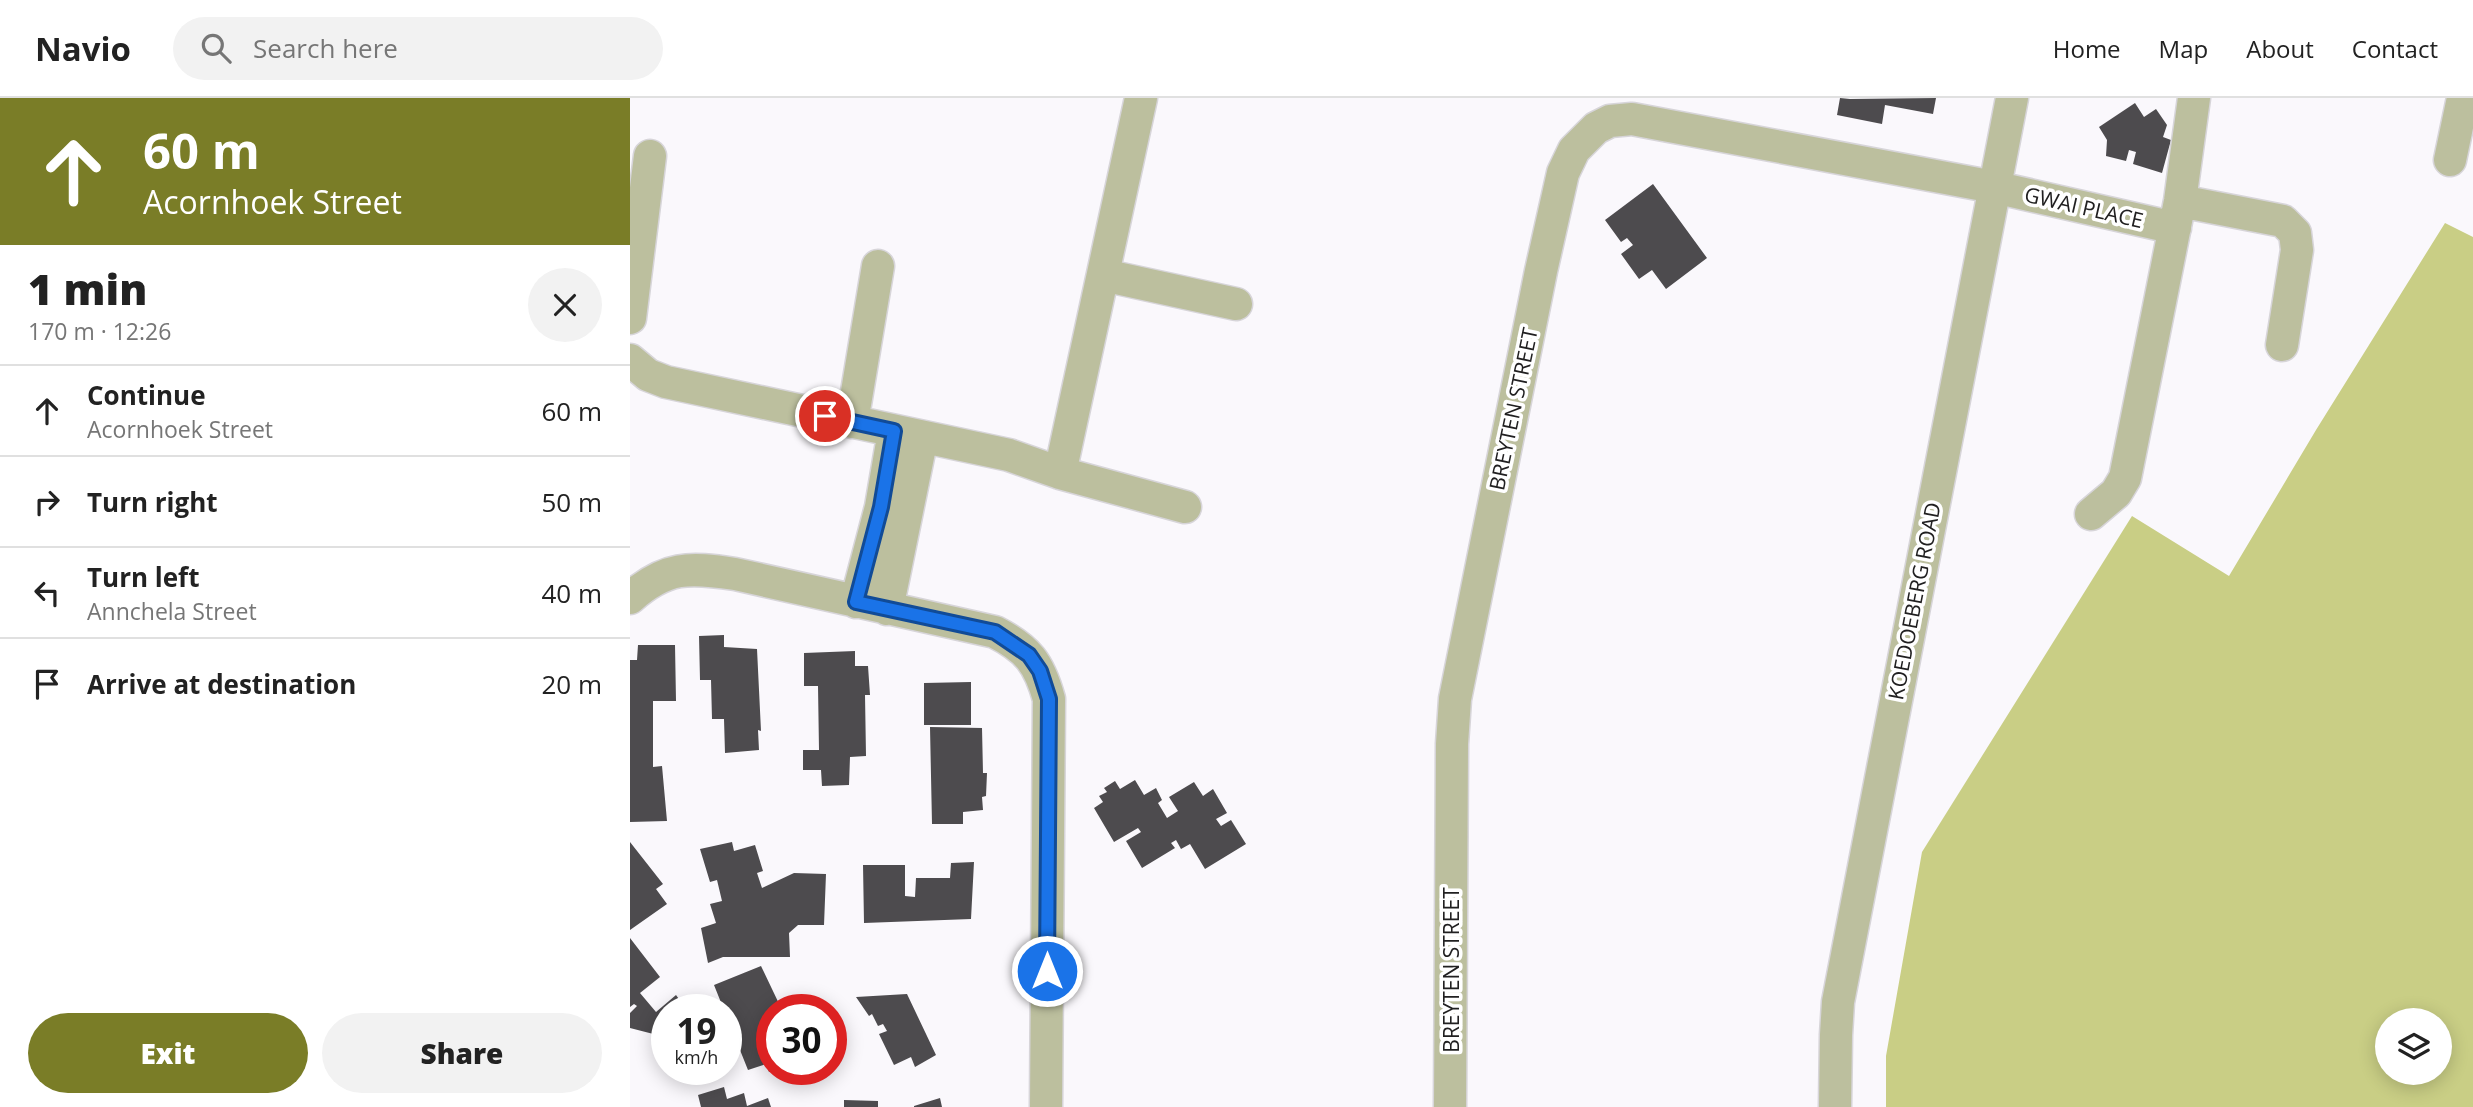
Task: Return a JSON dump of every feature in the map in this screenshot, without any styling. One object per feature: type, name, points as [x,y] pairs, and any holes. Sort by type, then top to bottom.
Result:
[{"type":"street","points":[[1060,473],[1141,98]]},
{"type":"street","name":"KOEDOEBERG ROAD","points":[[1835,1107],[1838,1002],[2012,98]]},
{"type":"street","points":[[2091,514],[2116,493],[2125,478],[2177,214],[2194,98]]},
{"type":"street","points":[[2450,160],[2463,98]]},
{"type":"street","name":"BREYTEN STREET","points":[[1450,1107],[1452,744],[1455,699],[1541,271],[1563,173],[1574,150],[1596,128],[1610,121],[1632,119],[1994,187]]},
{"type":"street","points":[[630,318],[650,156]]},
{"type":"street","name":"GWAI PLACE","points":[[1994,187],[2177,214],[2283,221],[2293,230],[2297,250],[2282,345]]},
{"type":"street","points":[[852,422],[878,267]]},
{"type":"street","points":[[1103,275],[1236,304]]},
{"type":"street","points":[[630,360],[648,375],[666,382],[1009,455],[1060,473],[1185,507]]},
{"type":"street","points":[[887,610],[889,530],[908,434]]},
{"type":"street","points":[[856,602],[889,530]]},
{"type":"street","points":[[630,598],[657,577],[675,570],[702,569],[734,574],[995,632],[1006,637],[1035,662],[1049,699],[1046,1107]]},
{"type":"green space","points":[[2445,223],[2473,237],[2473,1107],[1886,1107],[1886,1056],[1922,852],[2132,516],[2229,576]]},
{"type":"building","points":[[1840,98],[1936,98],[1933,114],[1885,105],[1882,124],[1837,115]]},
{"type":"building","points":[[2135,103],[2144,117],[2156,109],[2167,125],[2163,137],[2171,140],[2162,173],[2133,164],[2136,152],[2129,150],[2126,161],[2106,156],[2107,140],[2099,127]]},
{"type":"building","points":[[1653,184],[1707,258],[1666,289],[1652,270],[1639,279],[1621,254],[1633,245],[1627,238],[1621,242],[1605,220]]},
{"type":"building","points":[[724,635],[724,647],[757,649],[761,731],[758,730],[759,750],[725,753],[724,719],[712,719],[711,680],[700,680],[699,636]]},
{"type":"building","points":[[638,645],[675,645],[676,701],[653,701],[653,767],[662,766],[667,821],[630,822],[630,660],[637,660]]},
{"type":"building","points":[[855,651],[855,666],[868,666],[870,695],[865,695],[866,756],[850,757],[849,785],[822,786],[821,770],[803,770],[803,750],[819,750],[818,686],[804,686],[804,653]]},
{"type":"building","points":[[971,682],[971,725],[924,725],[924,683]]},
{"type":"building","points":[[930,727],[982,728],[983,773],[987,773],[986,796],[982,797],[983,810],[963,812],[963,824],[932,824]]},
{"type":"building","points":[[1135,780],[1144,795],[1156,788],[1162,800],[1158,803],[1167,818],[1178,811],[1169,797],[1194,782],[1203,796],[1213,789],[1227,813],[1216,819],[1221,826],[1231,820],[1246,844],[1205,869],[1190,844],[1181,849],[1176,840],[1171,843],[1175,848],[1142,868],[1126,841],[1141,832],[1138,828],[1114,842],[1094,808],[1103,802],[1099,796],[1107,792],[1104,788],[1115,781],[1120,789]]},
{"type":"building","points":[[630,842],[663,884],[656,889],[667,904],[630,930]]},
{"type":"building","points":[[732,842],[734,851],[755,845],[763,871],[757,873],[762,888],[794,873],[826,874],[824,925],[798,925],[789,933],[790,957],[723,957],[708,963],[701,928],[716,923],[710,904],[722,901],[717,880],[710,882],[700,849]]},
{"type":"building","points":[[974,862],[971,919],[864,923],[863,865],[905,865],[905,896],[915,897],[916,878],[950,878],[951,863]]},
{"type":"building","points":[[630,938],[660,977],[640,993],[651,1006],[651,1033],[630,1028],[630,1013],[637,1006],[634,1004],[630,1007]]},
{"type":"building","points":[[761,966],[774,994],[756,994],[756,1067],[748,1070],[742,1055],[742,994],[718,994],[714,985]]},
{"type":"building","points":[[907,994],[936,1055],[915,1067],[911,1057],[894,1065],[879,1034],[887,1031],[883,1024],[878,1026],[872,1014],[869,1016],[856,997]]},
{"type":"building","points":[[724,1087],[727,1099],[744,1093],[747,1106],[768,1098],[771,1107],[701,1107],[698,1095]]},
{"type":"building","points":[[940,1098],[942,1107],[914,1107],[914,1106]]},
{"type":"building","points":[[844,1100],[878,1101],[878,1107],[844,1107]]},
{"type":"route","points":[[825,416],[894,431],[881,507],[856,602],[995,632],[1029,655],[1044,681],[1049,699],[1047,971]]}]
